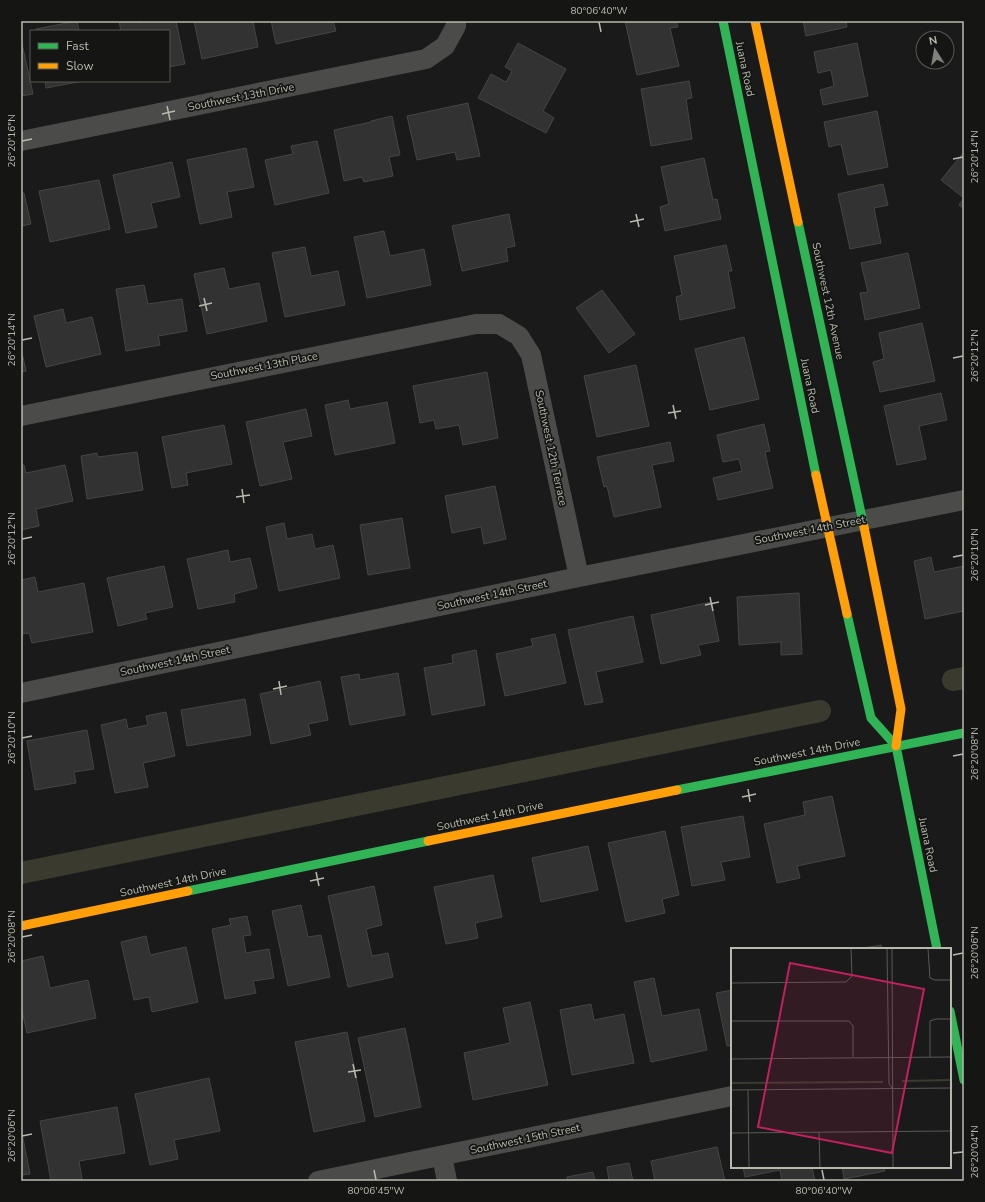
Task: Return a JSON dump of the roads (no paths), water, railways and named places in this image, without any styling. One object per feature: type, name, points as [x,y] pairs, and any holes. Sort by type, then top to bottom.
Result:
[{"type":"street","name":"Juana Road","points":[[723,21],[827,527],[871,718],[896,746]]},
{"type":"street","name":"Southwest 12th Avenue","points":[[755,21],[862,519],[875,586]]},
{"type":"street","name":"Southwest 13th Drive","points":[[21,141],[426,59],[445,46],[454,28]]},
{"type":"street","name":"Southwest 13th Place","points":[[21,416],[476,324],[499,324],[506,329]]},
{"type":"street","name":"Southwest 12th Terrace","points":[[506,329],[518,336],[531,355],[579,577]]},
{"type":"street","name":"Southwest 14th Street","points":[[21,693],[862,519],[964,500]]},
{"type":"street","name":"Juana Road","points":[[875,586],[901,709],[896,746],[937,948]]},
{"type":"street","name":"Southwest 14th Drive","points":[[21,926],[594,806],[964,733]]},
{"type":"street","points":[[951,1017],[964,1080]]},
{"type":"street","name":"Southwest 15th Street","points":[[318,1181],[731,1096]]},
{"type":"street","points":[[442,1156],[447,1181]]},
{"type":"waterway","points":[[953,680],[964,678]]},
{"type":"waterway","points":[[21,873],[820,711]]}]
